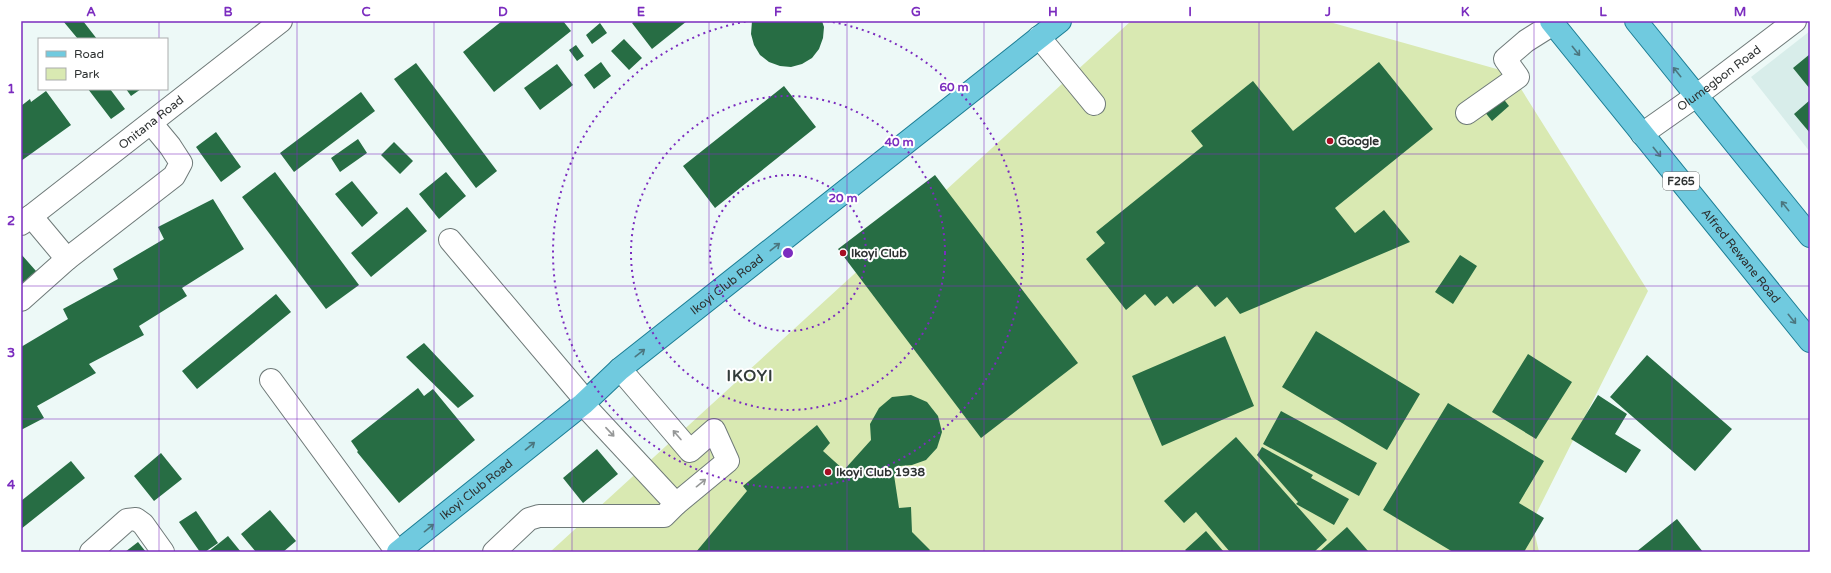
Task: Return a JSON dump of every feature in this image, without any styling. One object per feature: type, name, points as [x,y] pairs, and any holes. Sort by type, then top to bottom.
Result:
[{"type":"main road","name":"Ikoyi Club Road","points":[[398,552],[585,402],[620,369],[1060,21]]},
{"type":"main road","points":[[1636,21],[1810,236]]},
{"type":"main road","name":"Alfred Rewane Road","points":[[1552,22],[1810,341]]},
{"type":"street","name":"Onitana Road","points":[[26,220],[281,21]]},
{"type":"street","name":"Olumegbon Road","points":[[1642,134],[1696,96],[1795,21]]},
{"type":"street","points":[[1467,112],[1518,77],[1504,59],[1552,22]]},
{"type":"street","points":[[1039,37],[1094,104]]},
{"type":"street","points":[[21,300],[68,259],[174,176],[181,163],[170,146],[150,123]]},
{"type":"street","points":[[26,220],[68,259]]},
{"type":"street","points":[[450,240],[585,402],[676,504]]},
{"type":"street","points":[[494,552],[529,520],[539,516],[664,516],[676,504],[728,461],[714,430],[690,451],[620,369]]},
{"type":"street","points":[[271,380],[398,552]]},
{"type":"street","points":[[91,552],[127,520],[136,519],[144,524],[163,552]]},
{"type":"shaded area","points":[[1810,31],[1810,152],[1751,77]]},
{"type":"green space","name":"Ikoyi Club","points":[[1131,21],[1326,21],[1511,73],[1648,291],[1532,522],[1539,552],[550,552]]},
{"type":"building","points":[[63,21],[83,21],[96,38],[77,38]]},
{"type":"building","points":[[502,21],[563,21],[571,31],[494,92],[463,52]]},
{"type":"building","points":[[635,21],[687,21],[652,49],[632,23]]},
{"type":"building","points":[[752,21],[822,21],[824,27],[823,38],[819,49],[812,58],[802,64],[791,67],[780,66],[769,62],[760,55],[754,45],[751,34]]},
{"type":"building","points":[[600,23],[607,33],[592,44],[586,35]]},
{"type":"building","points":[[624,39],[642,58],[629,70],[611,51]]},
{"type":"building","points":[[576,45],[584,56],[577,61],[569,50]]},
{"type":"building","points":[[1810,54],[1810,89],[1793,68]]},
{"type":"building","points":[[601,62],[611,76],[594,89],[584,75]]},
{"type":"building","points":[[1379,62],[1433,129],[1335,208],[1355,233],[1384,210],[1410,242],[1240,314],[1227,297],[1215,307],[1197,285],[1173,304],[1167,296],[1155,306],[1145,294],[1126,310],[1086,259],[1105,243],[1096,232],[1203,146],[1191,131],[1253,81],[1293,131]]},
{"type":"building","points":[[416,63],[497,171],[476,188],[394,79]]},
{"type":"building","points":[[557,64],[573,85],[540,110],[524,88]]},
{"type":"building","points":[[784,86],[816,127],[715,208],[683,166]]},
{"type":"building","points":[[89,90],[111,90],[125,109],[111,119]]},
{"type":"building","points":[[127,90],[140,90],[131,96]]},
{"type":"building","points":[[46,91],[71,125],[21,161],[21,106],[30,99],[31,102]]},
{"type":"building","points":[[361,92],[375,111],[294,172],[280,153]]},
{"type":"building","points":[[1498,92],[1509,106],[1492,121],[1480,106]]},
{"type":"building","points":[[1810,100],[1810,133],[1794,114]]},
{"type":"building","points":[[216,132],[241,167],[221,182],[196,147]]},
{"type":"building","points":[[358,139],[367,153],[340,172],[331,158]]},
{"type":"building","points":[[394,142],[413,161],[400,174],[381,155]]},
{"type":"building","points":[[275,172],[359,285],[326,309],[242,197]]},
{"type":"building","points":[[446,172],[466,196],[439,219],[419,194]]},
{"type":"building","points":[[935,175],[1078,363],[981,438],[838,249]]},
{"type":"building","points":[[352,181],[378,213],[362,227],[335,194]]},
{"type":"building","points":[[213,199],[244,249],[182,288],[187,296],[139,326],[144,335],[89,364],[96,373],[37,406],[44,418],[21,430],[21,347],[68,319],[63,309],[118,279],[113,269],[164,239],[158,227]]},
{"type":"building","points":[[407,207],[427,231],[371,277],[351,253]]},
{"type":"building","points":[[21,254],[36,271],[21,284]]},
{"type":"building","points":[[1460,255],[1477,266],[1453,304],[1435,292]]},
{"type":"building","points":[[276,294],[291,312],[197,389],[182,371]]},
{"type":"building","points":[[1316,331],[1420,394],[1387,450],[1282,387]]},
{"type":"building","points":[[1225,336],[1254,406],[1162,446],[1132,376]]},
{"type":"building","points":[[424,343],[474,396],[458,408],[406,357]]},
{"type":"building","points":[[1528,354],[1572,382],[1536,439],[1492,412]]},
{"type":"building","points":[[1647,355],[1732,429],[1695,471],[1610,397]]},
{"type":"building","points":[[418,388],[424,396],[433,389],[475,440],[399,503],[357,452],[358,451],[351,441]]},
{"type":"building","name":"Ikoyi Club 1938","points":[[911,395],[927,402],[938,416],[942,432],[937,448],[926,460],[912,465],[900,466],[894,475],[899,508],[911,507],[912,532],[930,550],[929,552],[696,552],[747,491],[743,486],[817,425],[830,443],[823,451],[844,470],[871,440],[870,424],[879,408],[892,397]]},
{"type":"building","points":[[1598,395],[1627,414],[1615,434],[1641,450],[1626,473],[1571,439]]},
{"type":"building","points":[[1448,403],[1544,461],[1519,503],[1544,518],[1524,552],[1453,552],[1383,510]]},
{"type":"building","points":[[1281,411],[1377,463],[1359,496],[1263,444]]},
{"type":"building","points":[[1236,437],[1327,540],[1314,552],[1230,552],[1196,512],[1184,523],[1164,501]]},
{"type":"building","points":[[1262,447],[1313,475],[1311,478],[1349,499],[1334,525],[1296,504],[1298,502],[1257,455]]},
{"type":"building","points":[[597,449],[618,474],[583,503],[563,478]]},
{"type":"building","points":[[161,453],[182,479],[154,501],[134,476]]},
{"type":"building","points":[[71,461],[85,478],[21,529],[21,501]]},
{"type":"building","points":[[270,510],[296,541],[283,552],[256,552],[241,534]]},
{"type":"building","points":[[196,511],[218,543],[205,552],[200,552],[179,522]]},
{"type":"building","points":[[1677,519],[1703,552],[1636,552]]},
{"type":"building","points":[[1347,527],[1368,551],[1367,552],[1319,552]]},
{"type":"building","points":[[1206,531],[1224,552],[1187,552],[1185,550]]},
{"type":"building","points":[[228,536],[241,552],[208,552]]},
{"type":"building","points":[[138,542],[146,552],[125,552]]},
{"type":"place","name":"Google","points":[[1330,141]]},
{"type":"place","name":"Ikoyi Club","points":[[843,253]]},
{"type":"place","name":"Ikoyi Club 1938","points":[[828,472]]},
{"type":"district","name":"IKOYI","points":[[750,375]]}]
